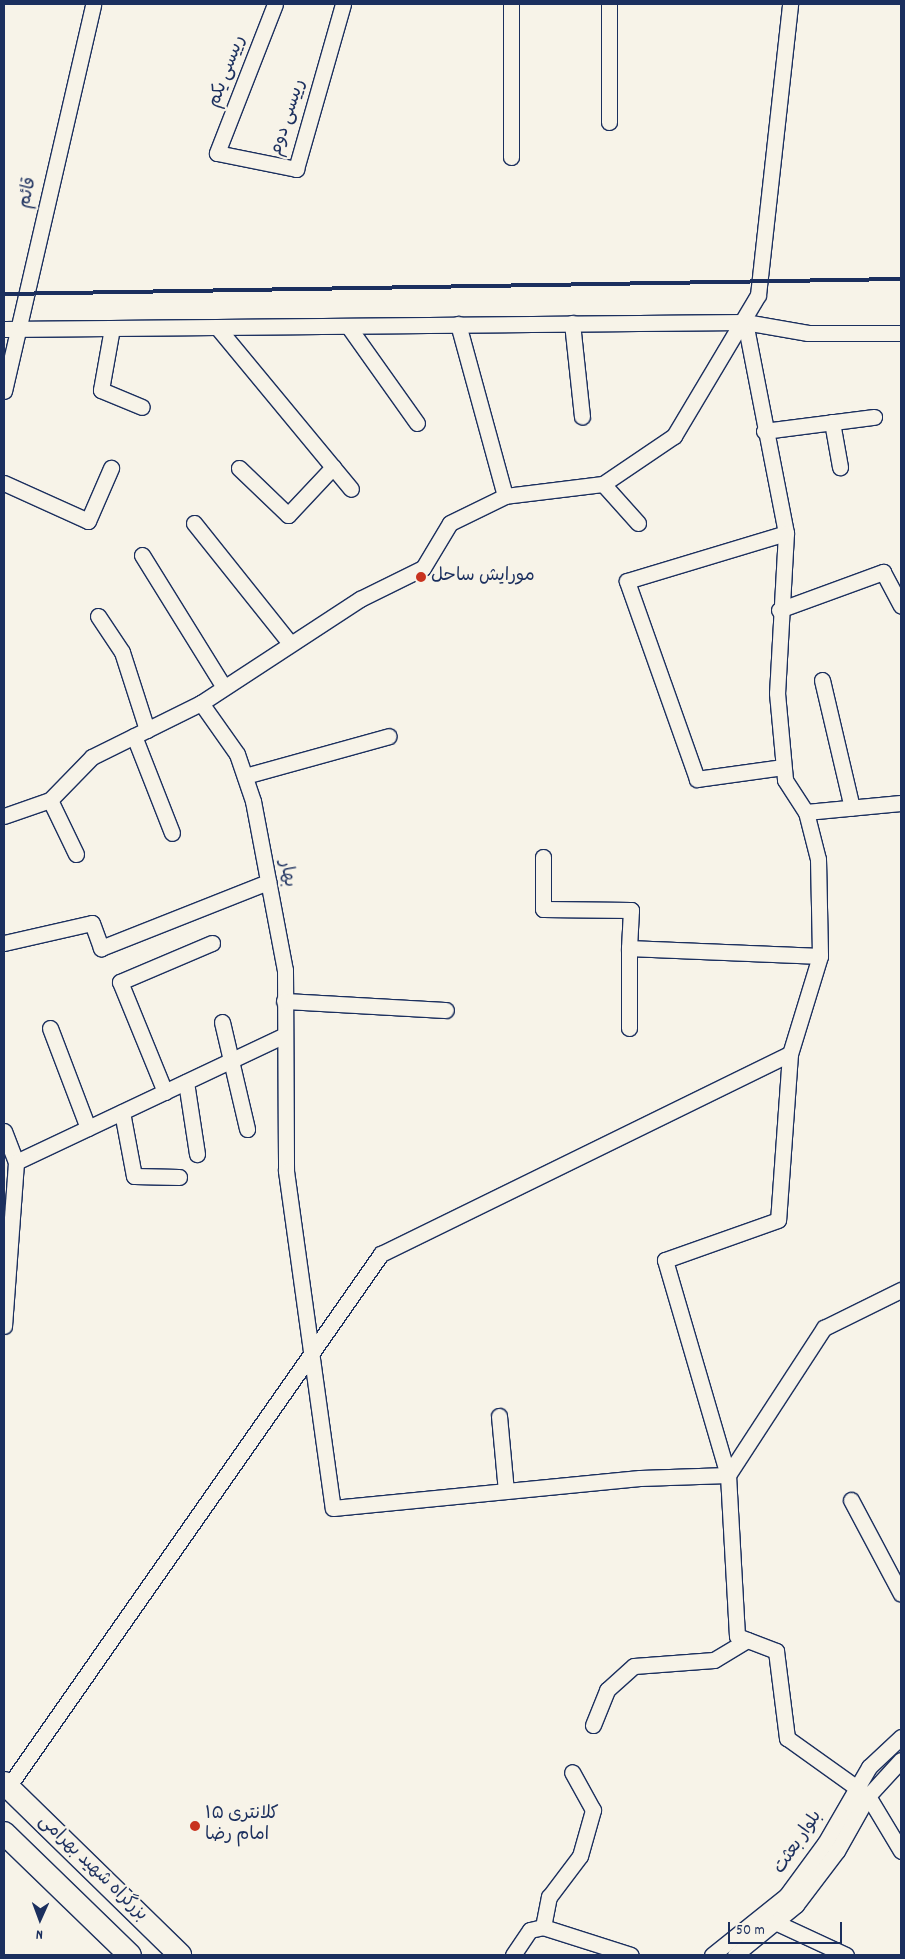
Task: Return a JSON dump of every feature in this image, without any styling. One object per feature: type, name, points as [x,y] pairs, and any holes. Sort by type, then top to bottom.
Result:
[{"type":"highway","name":"بزرگراه شهید بهرامی","points":[[6,1785],[180,1955]]},
{"type":"highway","name":"بزرگراه شهید بهرامی","points":[[4,1833],[130,1955]]},
{"type":"street","name":"قائم","points":[[4,391],[20,329],[93,4]]},
{"type":"street","name":"رییسی یکم","points":[[217,153],[275,4]]},
{"type":"street","name":"رییسی دوم","points":[[217,153],[296,169],[343,4]]},
{"type":"street","points":[[511,4],[512,157]]},
{"type":"street","points":[[609,4],[609,122]]},
{"type":"street","points":[[4,816],[50,800],[92,756],[201,703],[289,642],[423,568],[450,523],[505,496],[603,484],[674,436],[745,322],[758,295],[766,260],[790,4]]},
{"type":"street","points":[[4,329],[745,322],[808,333],[901,333]]},
{"type":"street","points":[[745,322],[764,431],[786,533],[779,610],[777,693],[784,780],[806,812],[818,859],[820,956],[790,1054],[778,1220],[665,1260],[728,1475],[737,1636],[776,1651],[786,1738],[862,1792],[901,1851]]},
{"type":"street","points":[[572,323],[582,416]]},
{"type":"street","points":[[458,324],[505,496]]},
{"type":"street","points":[[348,326],[418,423]]},
{"type":"street","points":[[217,327],[351,489]]},
{"type":"street","points":[[112,328],[101,390],[142,407]]},
{"type":"street","points":[[764,431],[874,417]]},
{"type":"street","points":[[832,422],[840,467]]},
{"type":"street","points":[[239,468],[288,514],[333,467]]},
{"type":"street","points":[[4,483],[88,521],[111,468]]},
{"type":"street","points":[[603,484],[638,523]]},
{"type":"street","points":[[194,523],[289,642]]},
{"type":"street","points":[[783,767],[697,779],[627,581],[786,533]]},
{"type":"street","points":[[142,556],[224,688]]},
{"type":"street","points":[[779,610],[883,572],[901,606]]},
{"type":"street","points":[[98,616],[122,652],[140,733],[172,833]]},
{"type":"street","points":[[822,680],[852,808]]},
{"type":"street","name":"بهار","points":[[201,703],[237,754],[244,776],[268,882],[285,970],[283,1036],[286,1171],[333,1508],[506,1491]]},
{"type":"street","points":[[244,776],[389,736]]},
{"type":"street","points":[[50,800],[76,854]]},
{"type":"street","points":[[806,812],[901,803]]},
{"type":"street","points":[[543,857],[543,910],[630,910],[629,1028]]},
{"type":"street","points":[[4,943],[92,923],[101,948],[268,882]]},
{"type":"street","points":[[165,1092],[120,982],[212,943]]},
{"type":"street","points":[[629,948],[820,956]]},
{"type":"street","points":[[284,1001],[446,1010]]},
{"type":"street","points":[[222,1022],[247,1129]]},
{"type":"street","points":[[50,1028],[88,1128]]},
{"type":"street","points":[[16,1162],[283,1036]]},
{"type":"street","points":[[6,1785],[381,1254],[790,1054]]},
{"type":"street","points":[[186,1082],[197,1154]]},
{"type":"street","points":[[122,1112],[134,1176],[179,1177]]},
{"type":"street","points":[[4,1131],[16,1162],[4,1326]]},
{"type":"street","points":[[728,1475],[824,1328],[901,1290]]},
{"type":"street","points":[[499,1416],[506,1491],[640,1478],[728,1475]]},
{"type":"street","points":[[851,1500],[901,1594]]},
{"type":"street","points":[[593,1724],[607,1690],[634,1666],[714,1660],[747,1640]]},
{"type":"street","name":"بلوار بعثت","points":[[735,1955],[778,1923],[837,1851],[862,1792],[869,1767],[901,1736]]},
{"type":"street","name":"بلوار بعثت","points":[[712,1955],[786,1896],[862,1792],[901,1760]]},
{"type":"street","points":[[543,1927],[549,1897],[580,1856],[593,1810],[572,1772]]},
{"type":"street","points":[[778,1923],[846,1955]]},
{"type":"street","points":[[513,1955],[530,1930],[543,1927],[631,1955]]},
{"type":"railway","points":[[4,294],[901,279]]},
{"type":"place","name":"مورایش ساحل","points":[[421,577]]},
{"type":"place","name":"کلانتری ۱۵ امام رضا","points":[[195,1826]]}]
